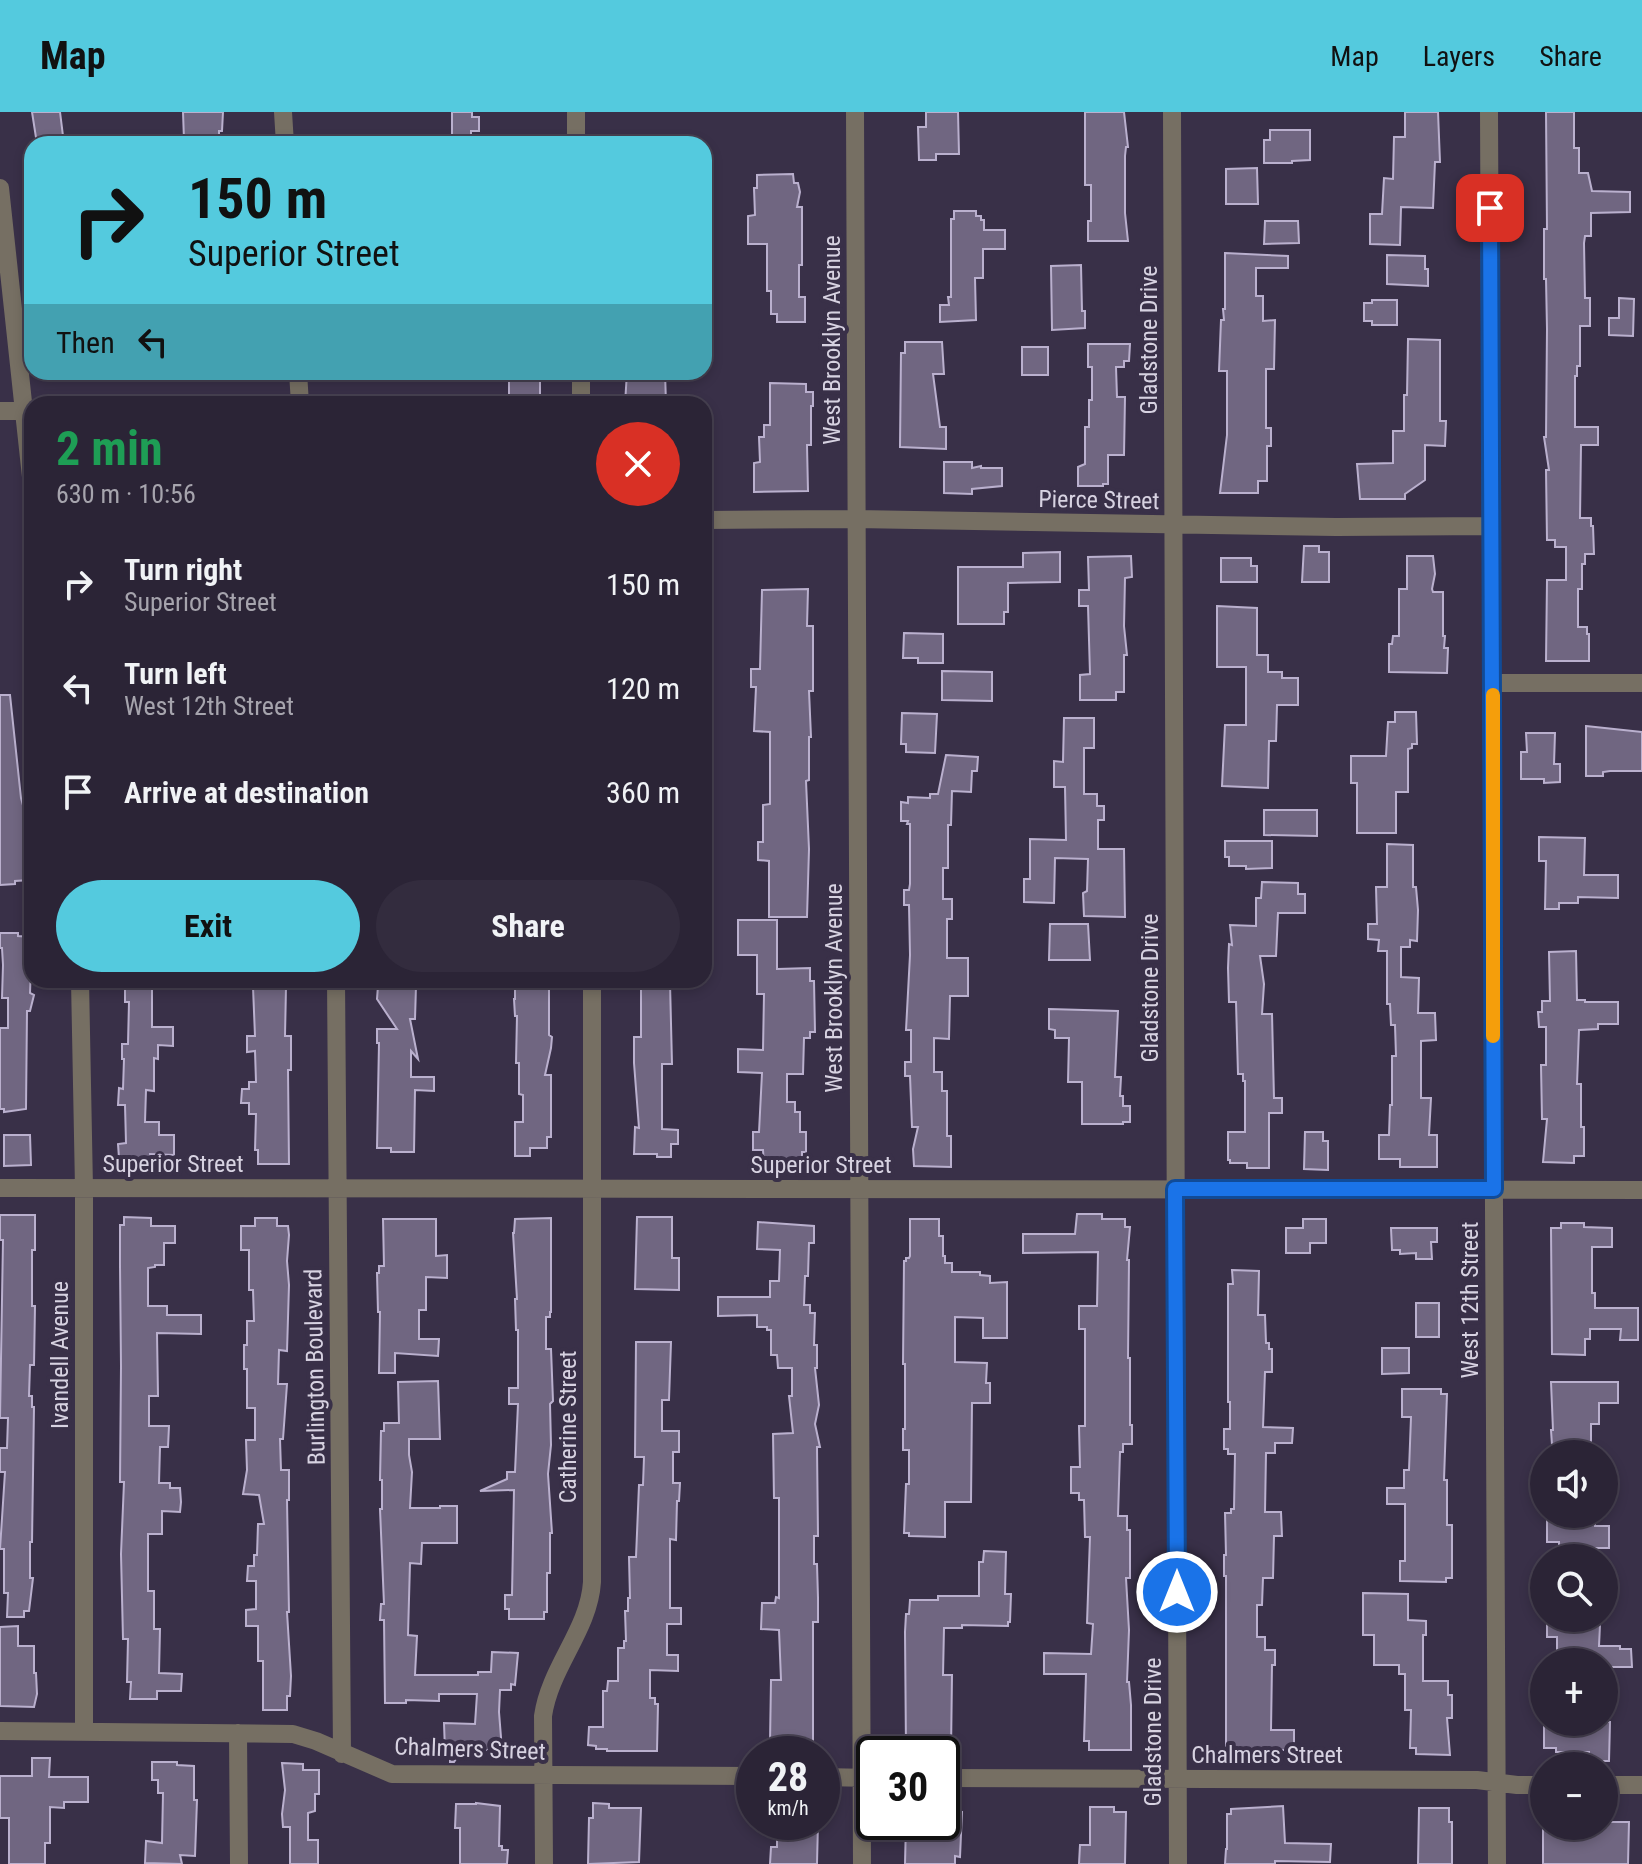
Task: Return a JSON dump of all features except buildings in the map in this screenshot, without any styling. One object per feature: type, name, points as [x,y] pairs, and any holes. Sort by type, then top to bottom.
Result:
[{"type":"street","points":[[283,112],[284,136]]},
{"type":"street","points":[[576,112],[576,136]]},
{"type":"street","name":"West Brooklyn Avenue","points":[[855,112],[859,1190],[867,1736]]},
{"type":"street","name":"Gladstone Drive","points":[[1172,112],[1178,1864]]},
{"type":"street","name":"West 12th Street","points":[[1489,112],[1497,1864]]},
{"type":"street","points":[[0,188],[24,379]]},
{"type":"street","points":[[0,411],[24,411]]},
{"type":"street","name":"Pierce Street","points":[[712,520],[856,519],[1173,526],[1492,526]]},
{"type":"street","points":[[1493,683],[1642,683]]},
{"type":"street","name":"Ivandell Avenue","points":[[80,988],[84,1188],[84,1731]]},
{"type":"street","name":"Burlington Boulevard","points":[[336,988],[342,1754]]},
{"type":"street","name":"Catherine Street","points":[[544,1864],[545,1700],[591,1599],[592,988]]},
{"type":"street","name":"Superior Street","points":[[0,1188],[1642,1190]]},
{"type":"street","name":"Chalmers Street","points":[[0,1731],[293,1734],[392,1774],[736,1776]]},
{"type":"street","points":[[238,1733],[239,1864]]},
{"type":"street","name":"Chalmers Street","points":[[960,1778],[1477,1780],[1530,1784]]},
{"type":"street","points":[[1618,1785],[1642,1785]]},
{"type":"street","name":"West Brooklyn Avenue","points":[[862,1864],[864,1840]]},
{"type":"slow traffic","points":[[1493,695],[1493,1036]]},
{"type":"route","points":[[1177,1592],[1175,1189],[1494,1189],[1490,208]]}]
